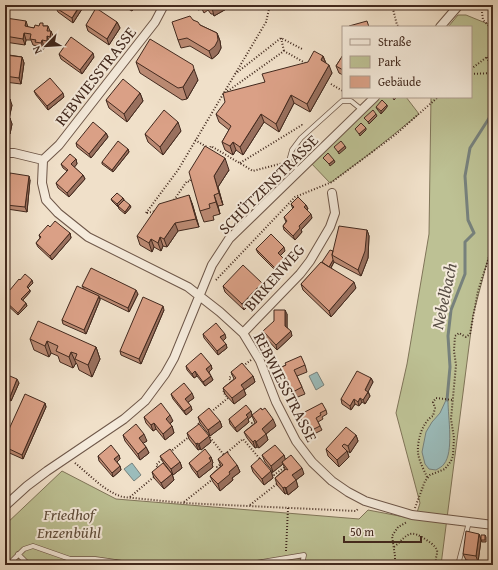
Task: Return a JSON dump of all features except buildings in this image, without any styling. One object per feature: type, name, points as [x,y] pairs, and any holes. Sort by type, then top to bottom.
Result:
[{"type":"street","name":"REBWIESSTRASSE","points":[[164,5],[156,22],[64,140],[43,160],[42,183],[46,200],[58,213],[88,237],[117,253],[188,287],[220,312],[243,333],[256,356],[296,441],[312,462],[332,481],[365,501],[412,515],[493,525]]},
{"type":"street","points":[[441,26],[459,5]]},
{"type":"street","name":"SCHÜTZENSTRASSE","points":[[5,506],[27,486],[124,419],[145,401],[166,374],[212,266],[229,239],[374,98]]},
{"type":"street","points":[[5,153],[43,160]]},
{"type":"street","name":"BIRKENWEG","points":[[243,333],[300,274],[310,261],[330,227],[335,212],[332,193]]},
{"type":"lane","points":[[300,171],[289,161],[292,150],[301,138],[342,101],[351,101],[362,110]]},
{"type":"lane","points":[[458,565],[469,522]]},
{"type":"lane","points":[[8,565],[18,554],[33,546],[70,559],[95,560],[137,565]]},
{"type":"lane","points":[[18,554],[29,565]]},
{"type":"lane","points":[[244,565],[304,555],[302,565]]},
{"type":"lane","points":[[65,565],[70,559]]},
{"type":"path","points":[[157,210],[146,213],[178,170],[266,22],[270,5]]},
{"type":"path","points":[[392,5],[398,26]]},
{"type":"path","points":[[482,12],[483,20],[493,30]]},
{"type":"path","points":[[234,75],[281,38]]},
{"type":"path","points":[[281,38],[302,49]]},
{"type":"path","points":[[281,38],[284,51],[310,66]]},
{"type":"path","points":[[222,95],[284,51]]},
{"type":"path","points":[[472,68],[487,57],[493,55]]},
{"type":"path","points":[[472,74],[493,73],[487,57]]},
{"type":"path","points":[[331,84],[342,90]]},
{"type":"path","points":[[216,280],[295,197],[332,182],[395,135],[437,98]]},
{"type":"path","points":[[240,163],[302,125],[310,130]]},
{"type":"path","points":[[195,140],[210,149]]},
{"type":"path","points":[[206,155],[211,146],[253,171],[289,161]]},
{"type":"path","points":[[173,201],[187,181],[190,182],[194,176]]},
{"type":"path","points":[[395,565],[396,556],[392,540],[393,533],[398,527],[409,521],[427,478],[430,475],[445,469],[451,461],[454,438],[451,420],[456,365],[454,351],[455,336],[459,333],[465,337],[469,336],[473,315],[493,240]]},
{"type":"path","points":[[240,369],[256,356]]},
{"type":"path","points":[[233,384],[229,378],[234,374]]},
{"type":"path","points":[[210,413],[228,398],[223,392],[228,388]]},
{"type":"path","points":[[427,478],[418,453],[419,438],[423,428],[433,416],[435,408],[433,402],[436,398],[452,400]]},
{"type":"path","points":[[204,418],[198,423],[227,459],[217,467],[222,473]]},
{"type":"path","points":[[256,428],[252,423],[257,419]]},
{"type":"path","points":[[161,471],[156,465],[201,426]]},
{"type":"path","points":[[224,456],[248,436]]},
{"type":"path","points":[[243,439],[264,463]]},
{"type":"path","points":[[67,457],[116,495],[129,498],[183,503],[356,511],[365,501]]},
{"type":"path","points":[[269,469],[274,475],[286,466]]},
{"type":"path","points":[[129,498],[156,476]]},
{"type":"path","points":[[183,503],[216,477]]},
{"type":"path","points":[[250,506],[279,482]]},
{"type":"path","points":[[285,558],[288,508]]},
{"type":"path","points":[[394,547],[410,534],[418,534],[435,547],[437,551],[435,561],[437,565]]},
{"type":"green space","name":"Friedhof Enzenbühl","points":[[458,15],[466,15],[493,26],[493,240],[473,315],[441,565],[5,565],[5,525],[62,471],[116,499],[359,519],[368,510],[415,519],[420,503],[396,413],[407,364],[429,234],[431,98],[472,98],[472,26],[449,26]]},
{"type":"green space","points":[[374,98],[407,98],[419,114],[372,152],[330,183],[310,162]]},
{"type":"water","points":[[317,372],[324,385],[316,390],[309,376]]},
{"type":"water","points":[[446,400],[448,401],[449,451],[447,459],[442,466],[436,470],[429,469],[425,464],[422,452],[426,432],[440,413]]},
{"type":"water","points":[[132,463],[141,475],[134,481],[124,469]]},
{"type":"waterway","name":"Nebelbach","points":[[447,400],[450,367],[448,336],[451,310],[465,274],[465,242],[474,233],[468,220],[465,176],[470,148],[493,112]]}]
